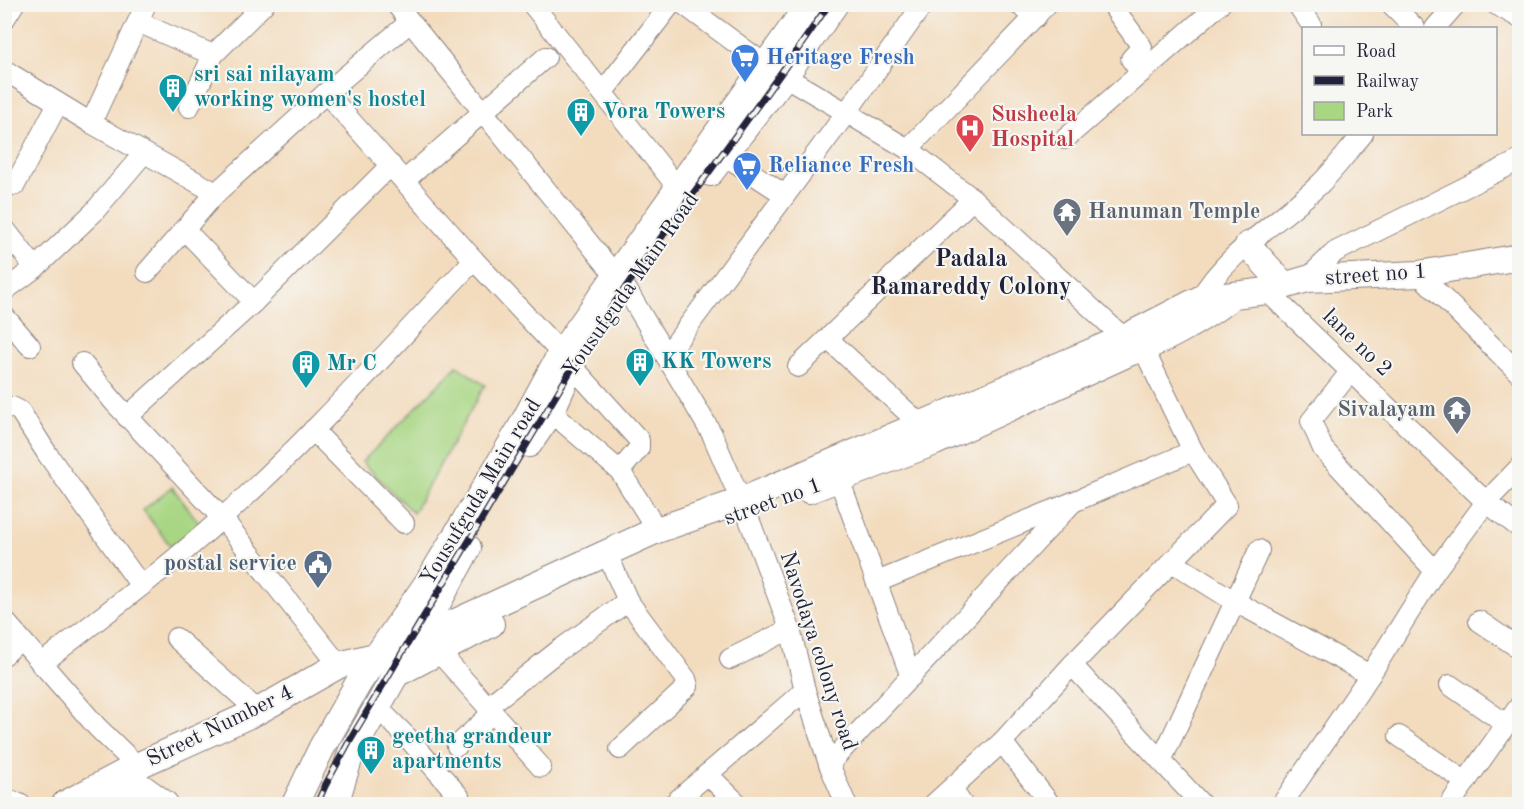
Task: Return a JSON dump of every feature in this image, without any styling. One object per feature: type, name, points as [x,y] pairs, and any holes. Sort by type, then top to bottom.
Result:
[{"type":"main road","name":"Yousufguda Main road","points":[[620,283],[678,188],[776,71],[809,4]]},
{"type":"main road","name":"Yousufguda Main Road","points":[[378,708],[396,674],[426,646],[430,617],[511,472],[551,412],[567,360],[620,283],[724,155],[776,71],[835,4]]},
{"type":"main road","points":[[1248,245],[1286,285]]},
{"type":"main road","name":"street no 1","points":[[623,555],[657,530],[839,479],[935,442],[1133,346],[1203,307],[1233,296],[1286,285],[1419,274],[1520,257]]},
{"type":"main road","name":"street no 1","points":[[378,655],[426,646],[623,555],[744,506],[920,424],[1133,346]]},
{"type":"main road","name":"Yousufguda Main road","points":[[378,655],[445,555],[520,429],[567,360]]},
{"type":"main road","points":[[295,804],[321,749],[359,682],[378,655]]},
{"type":"main road","name":"Street Number 4","points":[[64,804],[136,766],[258,711],[339,665],[378,655]]},
{"type":"main road","points":[[335,804],[351,753],[378,708]]},
{"type":"main road","points":[[103,804],[135,786],[140,786],[165,804]]},
{"type":"street","points":[[4,20],[14,4]]},
{"type":"street","points":[[189,107],[213,55],[264,4]]},
{"type":"street","name":"Navodaya colony road","points":[[396,4],[620,283],[712,434],[744,506],[790,629],[829,764],[846,804]]},
{"type":"street","points":[[532,4],[678,188]]},
{"type":"street","points":[[603,93],[671,4]]},
{"type":"street","points":[[683,4],[776,71],[908,148],[973,199],[1133,346],[1227,505],[1072,665],[1002,742],[957,796],[934,804]]},
{"type":"street","points":[[666,356],[924,4]]},
{"type":"street","points":[[908,148],[1041,11],[1018,4]]},
{"type":"street","points":[[1065,139],[1220,4]]},
{"type":"street","points":[[1297,4],[1311,24]]},
{"type":"street","points":[[1391,4],[1414,27]]},
{"type":"street","points":[[1436,27],[1456,4]]},
{"type":"street","points":[[1495,4],[1520,18]]},
{"type":"street","points":[[1116,11],[1142,47],[1131,59],[1140,72]]},
{"type":"street","points":[[91,123],[142,13],[213,55]]},
{"type":"street","points":[[147,272],[216,193],[326,93],[410,22]]},
{"type":"street","points":[[404,181],[546,57]]},
{"type":"street","points":[[4,70],[91,123],[216,193]]},
{"type":"street","points":[[326,93],[474,260],[639,440],[639,448],[620,471]]},
{"type":"street","points":[[15,185],[58,103]]},
{"type":"street","points":[[1203,307],[1212,280],[1248,245],[1320,184],[1362,135]]},
{"type":"street","points":[[4,291],[35,268],[93,213],[144,153]]},
{"type":"street","points":[[724,155],[785,195]]},
{"type":"street","points":[[1286,285],[1335,252],[1520,160]]},
{"type":"street","points":[[128,417],[254,302],[391,165]]},
{"type":"street","points":[[798,367],[973,199]]},
{"type":"street","points":[[4,228],[35,268]]},
{"type":"street","points":[[184,229],[254,302]]},
{"type":"street","points":[[41,664],[141,586],[222,518],[313,430],[474,260]]},
{"type":"street","points":[[1419,274],[1520,374]]},
{"type":"street","name":"lane no 2","points":[[1286,285],[1352,371],[1486,502],[1520,528]]},
{"type":"street","points":[[4,316],[30,346]]},
{"type":"street","points":[[828,339],[920,424]]},
{"type":"street","points":[[1498,353],[1520,349]]},
{"type":"street","points":[[82,363],[128,417],[222,518],[339,665]]},
{"type":"street","points":[[1352,371],[1311,421],[1323,449],[1436,572]]},
{"type":"street","points":[[4,411],[12,407],[20,411],[48,455],[141,586]]},
{"type":"street","points":[[551,412],[620,471],[657,530]]},
{"type":"street","points":[[313,430],[404,522]]},
{"type":"street","points":[[877,582],[1193,451]]},
{"type":"street","points":[[1282,804],[1370,675],[1436,572],[1486,502],[1520,467]]},
{"type":"street","points":[[839,479],[911,676]]},
{"type":"street","points":[[829,764],[1073,502]]},
{"type":"street","points":[[1161,761],[1259,550]]},
{"type":"street","points":[[621,749],[688,686],[686,679],[628,601],[623,555]]},
{"type":"street","points":[[1172,562],[1234,601],[1370,675]]},
{"type":"street","points":[[457,746],[489,710],[558,651],[628,601]]},
{"type":"street","points":[[4,620],[97,727],[136,766]]},
{"type":"street","points":[[1479,621],[1520,649]]},
{"type":"street","points":[[730,659],[790,629]]},
{"type":"street","points":[[176,638],[258,711]]},
{"type":"street","points":[[4,655],[20,640]]},
{"type":"street","points":[[426,646],[541,767]]},
{"type":"street","points":[[1072,665],[1201,804]]},
{"type":"street","points":[[1450,685],[1506,724]]},
{"type":"street","points":[[675,804],[806,690]]},
{"type":"street","points":[[1450,804],[1520,705]]},
{"type":"street","points":[[378,708],[459,796],[460,804]]},
{"type":"street","points":[[1400,736],[1466,782]]},
{"type":"street","points":[[1002,742],[1050,804]]},
{"type":"street","points":[[707,774],[738,804]]},
{"type":"street","points":[[4,798],[20,804]]},
{"type":"green space","points":[[457,366],[485,385],[413,513],[362,462]]},
{"type":"green space","points":[[172,487],[200,524],[171,547],[143,510]]},
{"type":"railway","points":[[317,804],[350,740],[586,345],[645,259],[829,4]]},
{"type":"place","name":"Heritage Fresh","points":[[745,84]]},
{"type":"place","name":"sri sai nilayam working women's hostel","points":[[173,114]]},
{"type":"place","name":"Vora Towers","points":[[581,138]]},
{"type":"place","name":"Susheela Hospital","points":[[970,154]]},
{"type":"place","name":"Reliance Fresh","points":[[747,192]]},
{"type":"place","name":"Hanuman Temple","points":[[1067,238]]},
{"type":"place","name":"KK Towers","points":[[640,388]]},
{"type":"place","name":"Mr C","points":[[306,390]]},
{"type":"place","name":"Sivalayam","points":[[1457,436]]},
{"type":"place","name":"postal service","points":[[318,590]]},
{"type":"place","name":"geetha grandeur apartments","points":[[371,776]]},
{"type":"district","name":"Padala Ramareddy Colony","points":[[971,274]]}]
